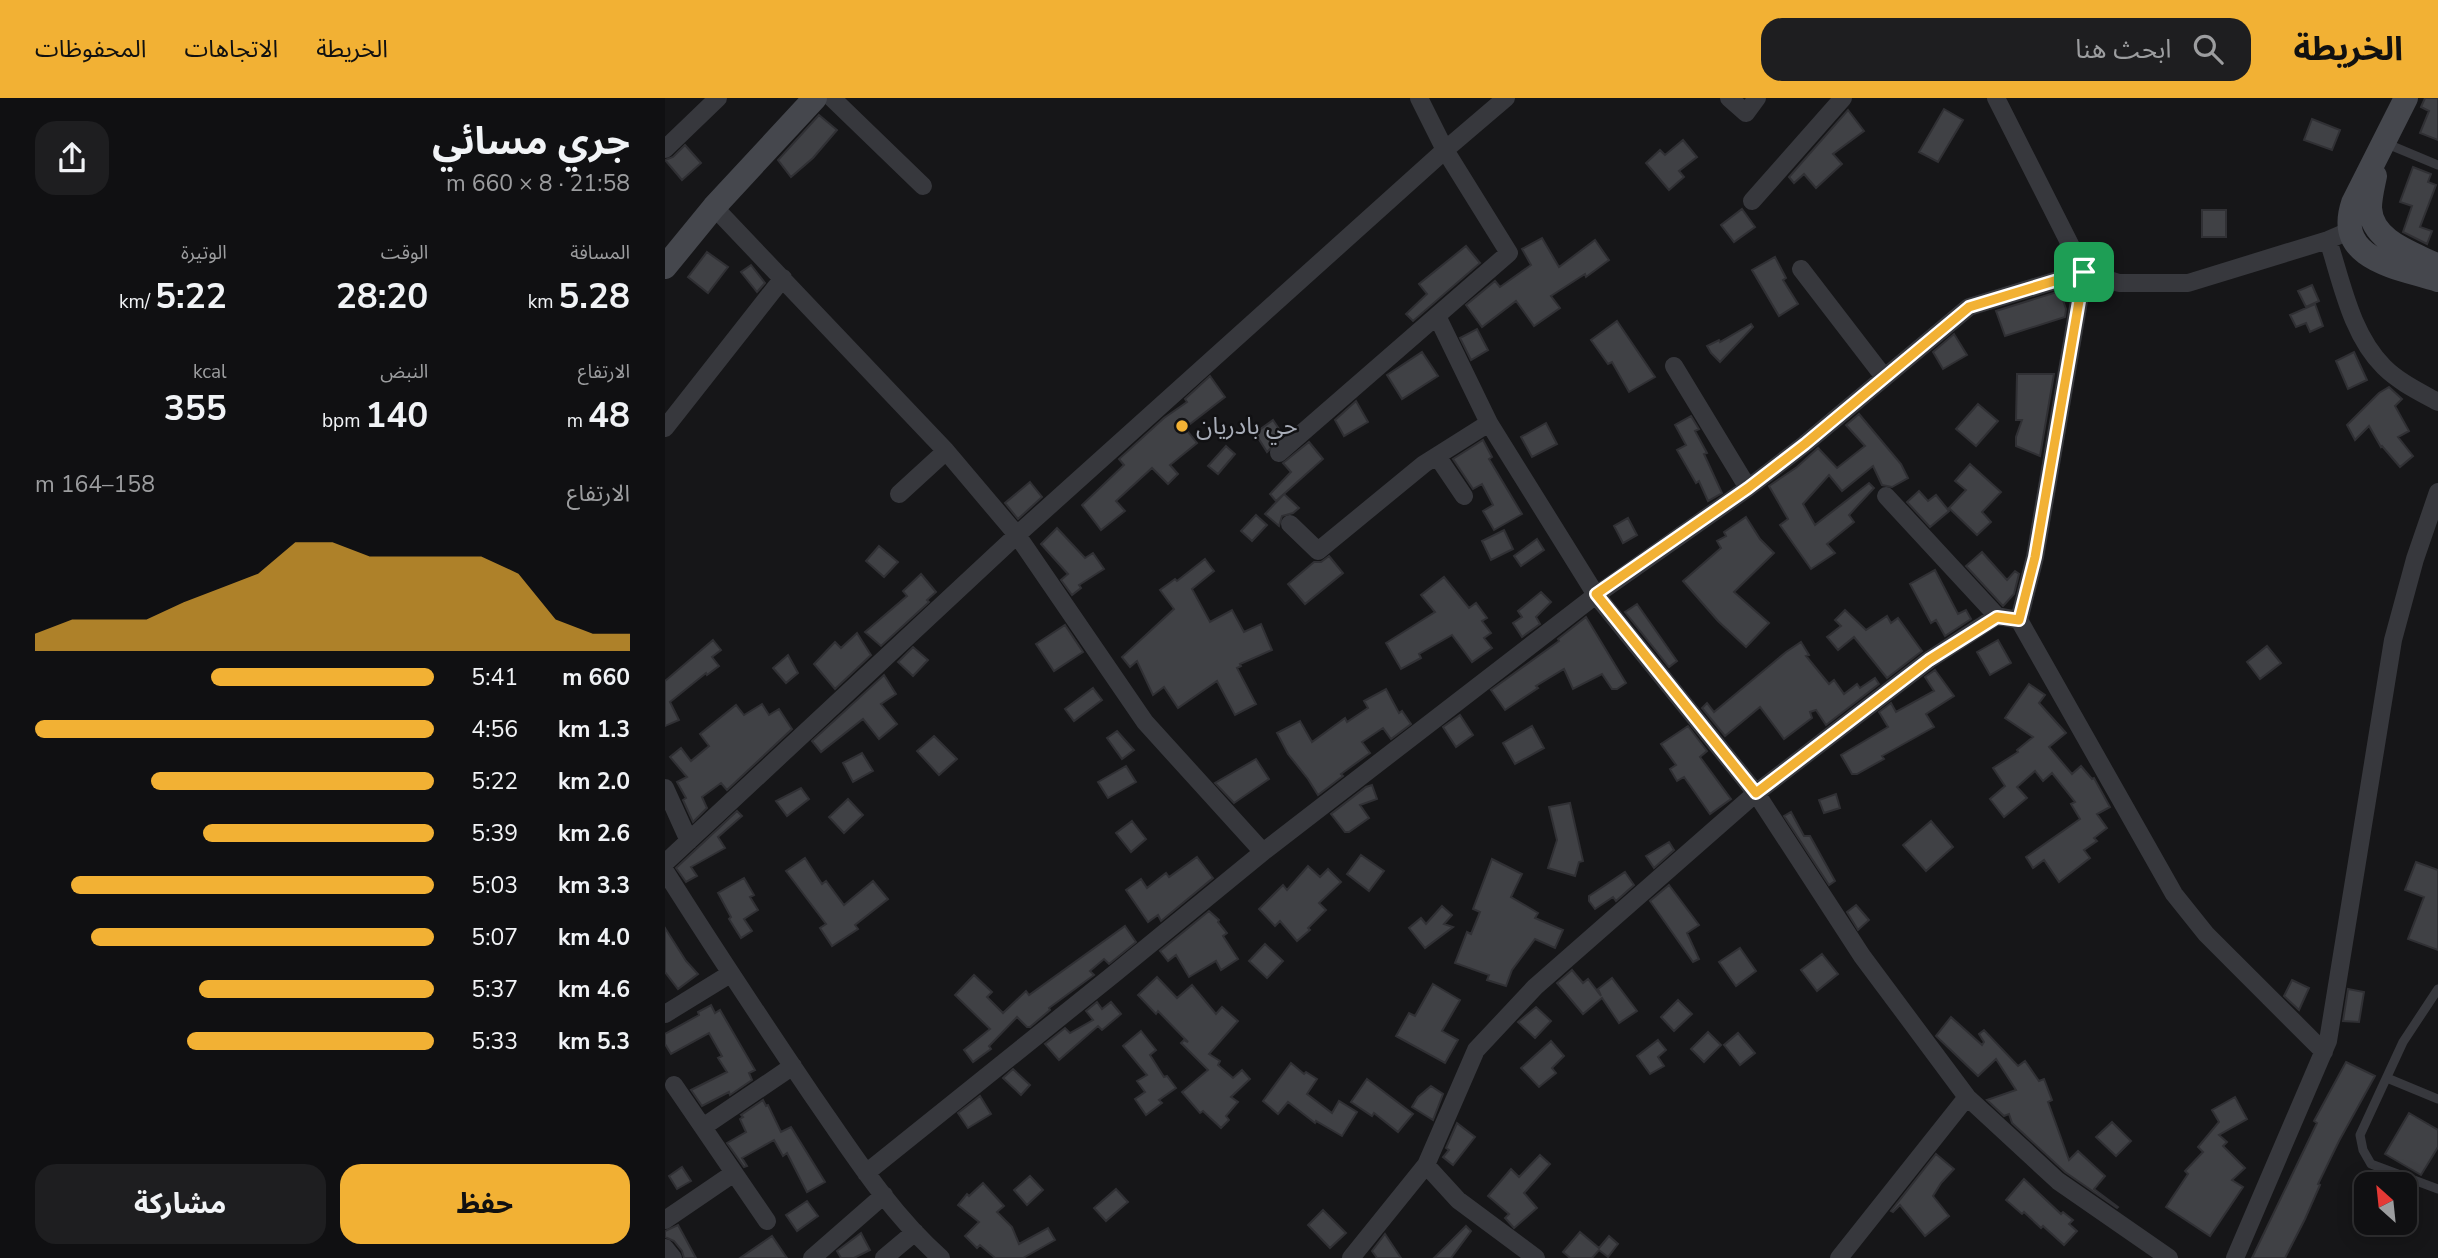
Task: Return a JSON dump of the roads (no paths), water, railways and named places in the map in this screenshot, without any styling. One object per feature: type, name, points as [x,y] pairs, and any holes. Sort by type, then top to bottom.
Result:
[{"type":"main road","points":[[665,267],[715,207],[815,98]]},
{"type":"main road","points":[[2339,235],[2406,98]]},
{"type":"main road","points":[[2365,255],[2374,247],[2377,228],[2371,200],[2381,147]]},
{"type":"main road","points":[[2339,235],[2377,228]]},
{"type":"main road","points":[[2377,228],[2393,243],[2438,266]]},
{"type":"main road","points":[[2339,235],[2354,243],[2365,255],[2438,280]]},
{"type":"street","points":[[665,149],[718,98]]},
{"type":"street","points":[[832,98],[923,186]]},
{"type":"street","points":[[1279,453],[1510,253],[1445,150],[1419,98]]},
{"type":"street","points":[[665,863],[1017,535],[1506,98]]},
{"type":"street","points":[[1729,98],[1746,113],[1757,98]]},
{"type":"street","points":[[1752,201],[1843,98]]},
{"type":"street","points":[[1996,98],[2084,272],[2035,557],[2019,620],[2174,894],[2206,934],[2325,1052]]},
{"type":"street","points":[[715,207],[946,452],[1017,535],[1145,722],[1263,852]]},
{"type":"street","points":[[866,1173],[1263,852],[1596,594],[1748,488],[1805,444],[1969,307],[2084,272],[2119,283],[2188,282],[2339,235],[2353,318],[2361,337],[2386,369],[2438,402]]},
{"type":"street","points":[[1801,269],[1884,377]]},
{"type":"street","points":[[665,428],[783,278]]},
{"type":"street","points":[[1437,316],[1489,423],[1596,594],[1756,793],[1862,956],[1966,1097],[2058,1181],[2169,1258]]},
{"type":"street","points":[[1674,366],[1748,488]]},
{"type":"street","points":[[1290,524],[1318,551],[1403,481],[1489,423]]},
{"type":"street","points":[[899,494],[946,452]]},
{"type":"street","points":[[1437,456],[1464,496]]},
{"type":"street","points":[[2235,1258],[2325,1052],[2331,1029],[2393,640],[2415,558],[2438,492]]},
{"type":"street","points":[[1886,496],[1997,617],[2019,620]]},
{"type":"street","points":[[1351,1258],[1426,1165],[1476,1050],[1535,987],[1756,793],[1929,660],[1997,617]]},
{"type":"street","points":[[665,788],[689,841]]},
{"type":"street","points":[[665,871],[730,974],[866,1173],[915,1232],[941,1258]]},
{"type":"street","points":[[665,1014],[730,974]]},
{"type":"street","points":[[703,1127],[793,1066]]},
{"type":"street","points":[[674,1085],[767,1221]]},
{"type":"street","points":[[1839,1258],[1966,1097]]},
{"type":"street","points":[[1426,1165],[1458,1199],[1536,1258]]},
{"type":"street","points":[[665,1220],[734,1173]]},
{"type":"street","points":[[812,1258],[884,1195]]},
{"type":"street","points":[[884,1258],[915,1232]]},
{"type":"street","points":[[665,1248],[673,1258]]},
{"type":"lane","points":[[2381,147],[2438,165]]},
{"type":"lane","points":[[2438,989],[2403,1042],[2360,1135],[2363,1150],[2371,1164],[2438,1189]]},
{"type":"lane","points":[[2387,1078],[2438,1099]]},
{"type":"place","name":"حي بادريان","points":[[1182,426]]}]
